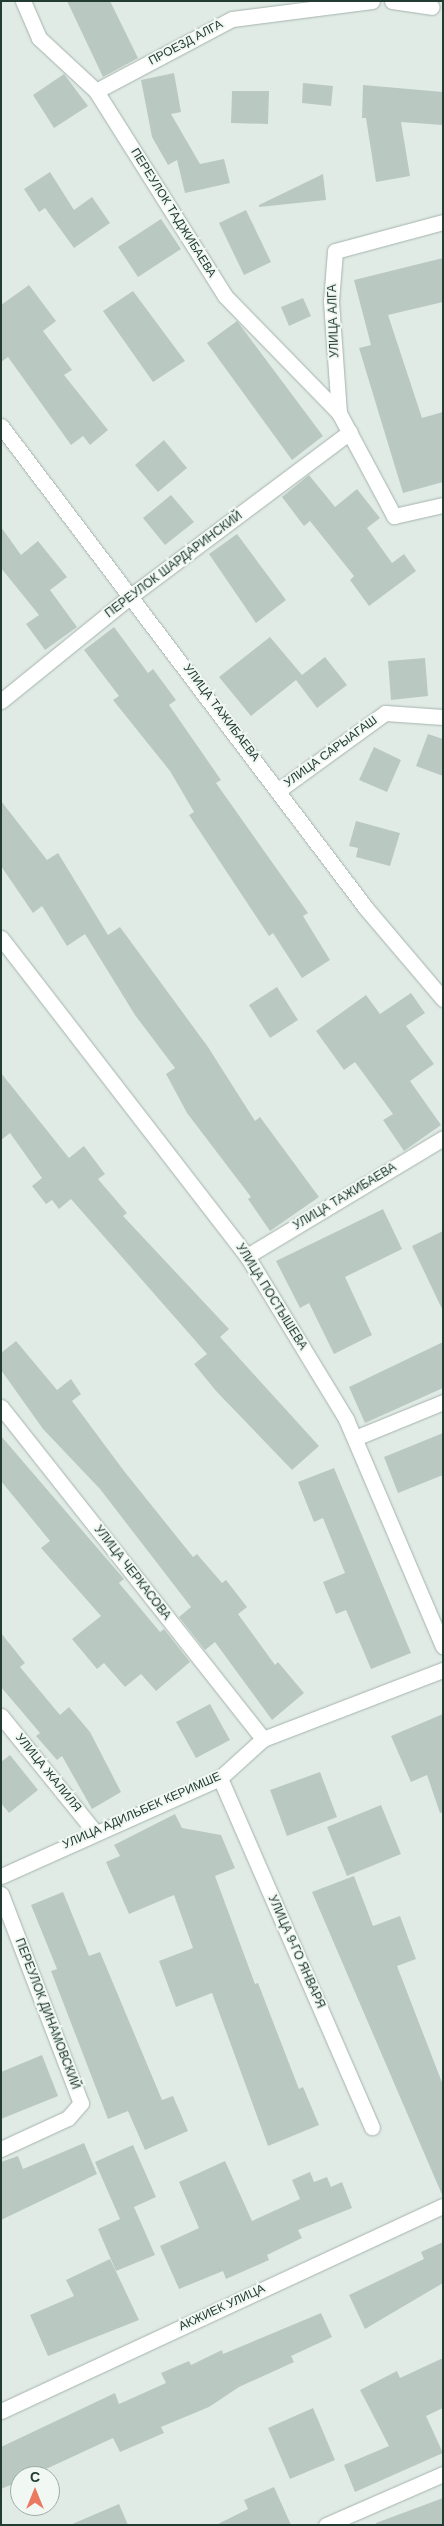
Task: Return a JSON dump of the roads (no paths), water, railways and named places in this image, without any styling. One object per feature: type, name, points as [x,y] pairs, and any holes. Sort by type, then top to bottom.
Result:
[{"type":"street","name":"ПЕРЕУЛОК ТАДЖИБАЕВА","points":[[23,1],[39,38],[96,92],[225,296],[339,413]]},
{"type":"street","name":"ПРОЕЗД АЛГА","points":[[96,92],[232,19],[372,1]]},
{"type":"street","points":[[392,1],[432,7]]},
{"type":"street","name":"УЛИЦА АЛГА","points":[[339,413],[331,301],[335,251],[443,222]]},
{"type":"street","points":[[339,413],[394,516],[443,505]]},
{"type":"street","name":"УЛИЦА ТАЖИБАЕВА","points":[[1,426],[132,595],[365,907],[443,999]]},
{"type":"street","name":"ПЕРЕУЛОК ШАРДАРИНСКИЙ","points":[[1,701],[132,595],[350,432]]},
{"type":"street","name":"УЛИЦА САРЫАГАШ","points":[[279,790],[386,713],[443,717]]},
{"type":"street","name":"УЛИЦА ПОСТЫШЕВА","points":[[1,938],[247,1256],[355,1438],[443,1646]]},
{"type":"street","name":"УЛИЦА ТАЖИБАЕВА","points":[[247,1256],[443,1138]]},
{"type":"street","points":[[355,1438],[443,1402]]},
{"type":"street","name":"УЛИЦА ЧЕРКАСОВА","points":[[1,1407],[263,1739]]},
{"type":"street","name":"УЛИЦА АДИЛЬБЕК КЕРИМШЕ","points":[[1,1876],[94,1831],[220,1778],[263,1739],[443,1670]]},
{"type":"street","name":"УЛИЦА ЖАЛИЛЯ","points":[[1,1716],[94,1831]]},
{"type":"street","name":"УЛИЦА 9-ГО ЯНВАРЯ","points":[[220,1778],[372,2127]]},
{"type":"street","name":"ПЕРЕУЛОК ДИНАМОВСКИЙ","points":[[1,1894],[81,2103],[68,2118],[1,2149]]},
{"type":"street","name":"АКЖИЕК УЛИЦА","points":[[1,2411],[443,2206]]},
{"type":"street","points":[[326,2525],[443,2474]]}]
